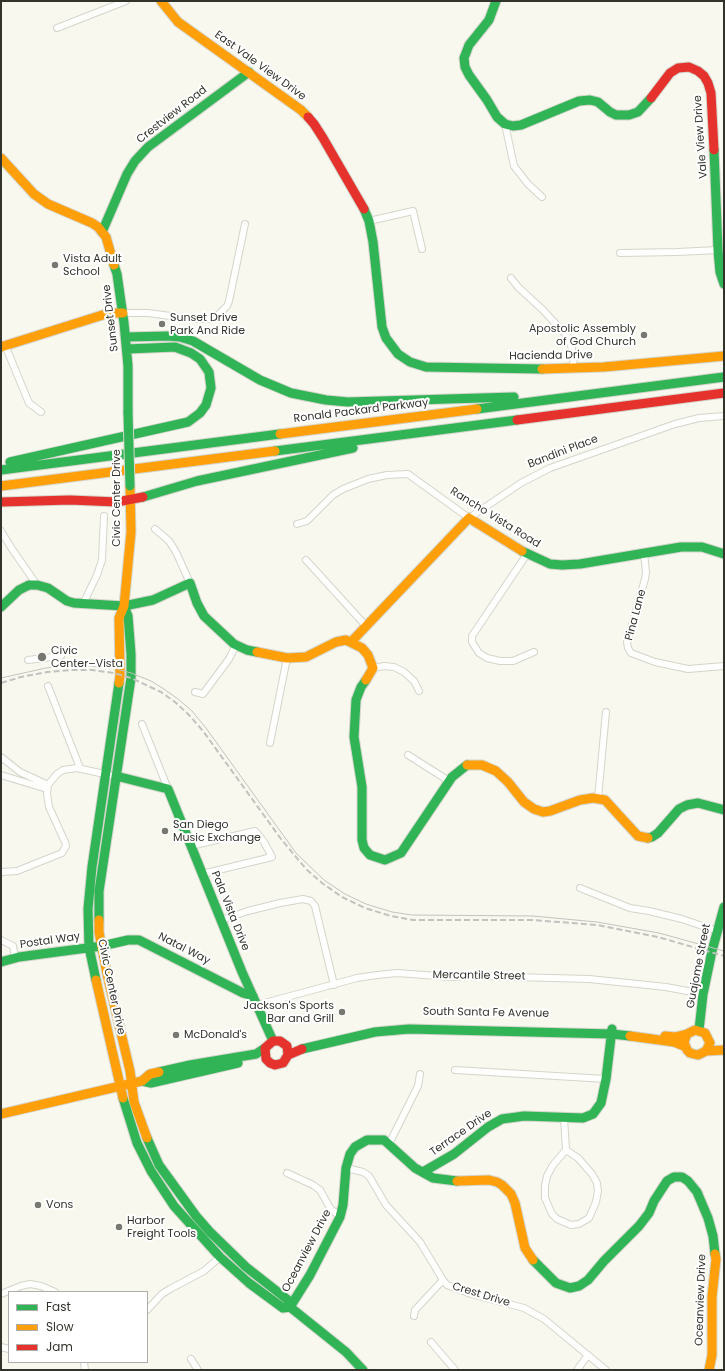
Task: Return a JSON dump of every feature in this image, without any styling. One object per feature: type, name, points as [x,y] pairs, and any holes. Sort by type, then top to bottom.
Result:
[{"type":"main road","name":"East Vale View Drive","points":[[161,1],[178,22],[301,110],[314,124],[370,221],[382,327],[386,338],[398,354],[404,359]]},
{"type":"main road","points":[[496,1],[489,20],[469,45],[464,58],[465,67],[469,75],[497,117],[505,124]]},
{"type":"main road","name":"Vale View Drive","points":[[505,124],[513,126],[521,125],[579,101],[590,100],[598,102],[616,115],[629,115],[638,112],[670,73],[678,68],[689,67],[698,71],[704,76],[711,93],[718,250],[720,272],[724,284]]},
{"type":"main road","name":"Crestview Road","points":[[102,232],[127,174],[146,149],[249,72]]},
{"type":"main road","name":"Sunset Drive","points":[[1,158],[34,194],[57,208],[86,219],[98,227],[110,246],[117,274],[126,337],[128,413]]},
{"type":"main road","points":[[3,346],[109,313],[123,313]]},
{"type":"main road","points":[[126,337],[168,336],[180,337],[193,341],[271,385],[291,393],[326,400],[348,402],[576,395]]},
{"type":"main road","points":[[1,464],[188,422],[200,413],[206,405],[211,388],[208,372],[200,359],[191,352],[175,347],[127,349]]},
{"type":"main road","name":"Hacienda Drive","points":[[404,359],[426,367],[572,368],[699,360],[724,356]]},
{"type":"main road","name":"Ronald Packard Parkway","points":[[1,470],[724,377]]},
{"type":"main road","points":[[1,486],[724,393]]},
{"type":"main road","name":"Civic Center Drive","points":[[128,413],[131,534],[124,606],[119,618],[120,675],[99,891],[99,932],[107,974],[130,1071],[134,1102],[151,1151],[161,1169],[200,1221],[246,1267],[288,1300],[290,1307],[346,1352],[364,1370]]},
{"type":"main road","points":[[1,502],[70,500],[117,502],[250,469],[458,428]]},
{"type":"main road","name":"Rancho Vista Road","points":[[469,518],[527,554],[550,564],[580,564],[694,546],[724,554]]},
{"type":"main road","name":"Bandini Place","points":[[351,642],[469,518]]},
{"type":"main road","points":[[1,607],[19,590],[29,585],[48,588],[70,602],[124,606],[153,600],[190,583],[197,603],[204,616],[222,634],[236,645],[258,653],[287,658],[306,657],[336,642],[346,640],[362,648],[368,655],[373,668],[361,687],[356,700],[354,737],[362,787],[362,840],[364,848],[370,855],[385,860],[401,853],[452,777],[467,765],[482,765],[496,771],[508,782],[524,802],[534,809],[543,812],[550,811],[580,800],[598,798],[605,800],[638,836],[646,838],[652,837],[658,833],[679,810],[687,805],[698,803],[724,810]]},
{"type":"main road","points":[[111,775],[168,789]]},
{"type":"main road","name":"Civic Center Drive","points":[[111,775],[92,867],[88,909],[89,948],[120,1086],[137,1142],[151,1171],[174,1206],[220,1257],[249,1283],[283,1308],[290,1307]]},
{"type":"main road","name":"Pala Vista Drive","points":[[168,789],[252,996],[272,1041]]},
{"type":"main road","name":"Guajome Street","points":[[699,1030],[704,994],[717,931],[724,907]]},
{"type":"main road","name":"Natal Way","points":[[102,946],[128,940],[139,940],[243,993],[252,996]]},
{"type":"main road","name":"Postal Way","points":[[1,962],[15,958],[102,946]]},
{"type":"main road","name":"South Santa Fe Avenue","points":[[142,1081],[150,1074],[190,1065],[256,1054],[272,1041],[280,1041],[286,1044],[294,1045],[380,1026],[402,1024],[612,1032],[668,1036],[679,1036],[687,1034],[691,1031],[699,1030]]},
{"type":"main road","name":"South Santa Fe Avenue","points":[[1,1114],[132,1083],[142,1081],[151,1083],[256,1059],[266,1059],[272,1064],[278,1065],[285,1061],[288,1055],[299,1050],[337,1040],[397,1029],[612,1032],[674,1042],[684,1046],[694,1055],[703,1054],[706,1051],[724,1050]]},
{"type":"main road","points":[[699,1030],[705,1032],[710,1040],[724,1045]]},
{"type":"main road","name":"Terrace Drive","points":[[423,1172],[454,1154],[488,1127],[502,1119],[524,1116],[583,1118],[592,1114],[601,1104],[612,1032]]},
{"type":"main road","points":[[684,1046],[684,1038],[687,1034]]},
{"type":"main road","points":[[706,1051],[709,1048],[710,1040]]},
{"type":"main road","points":[[286,1044],[288,1055]]},
{"type":"main road","points":[[265,1048],[266,1059]]},
{"type":"main road","name":"Oceanview Drive","points":[[290,1307],[310,1275],[340,1217],[343,1205],[346,1168],[350,1154],[355,1147],[367,1140],[384,1140],[404,1159],[433,1178],[444,1180],[489,1180],[497,1182],[511,1194],[515,1203],[525,1248],[531,1258],[556,1283],[570,1288],[579,1286],[588,1280],[604,1261],[639,1226],[649,1213],[654,1200],[667,1181],[674,1177],[682,1177],[688,1181],[696,1192],[708,1218],[713,1236],[716,1259],[712,1297],[712,1356],[709,1370]]},
{"type":"main road","points":[[220,1257],[230,1257],[246,1267]]},
{"type":"street","points":[[57,28],[126,1]]},
{"type":"street","points":[[505,124],[514,166],[528,184],[542,197]]},
{"type":"street","points":[[370,221],[413,211],[422,249]]},
{"type":"street","points":[[123,313],[148,313],[193,319],[208,319],[218,315],[229,302],[245,224]]},
{"type":"street","points":[[620,253],[718,250]]},
{"type":"street","points":[[511,278],[518,287],[543,310],[568,337],[574,359],[572,368]]},
{"type":"street","points":[[3,346],[29,404],[41,412]]},
{"type":"street","name":"Bandini Place","points":[[469,518],[521,483],[550,468],[675,424],[699,418],[724,416]]},
{"type":"street","name":"Rancho Vista Road","points":[[297,524],[307,521],[333,495],[343,489],[368,479],[387,475],[408,474],[469,518]]},
{"type":"street","points":[[83,604],[97,576],[102,560],[104,544],[104,516]]},
{"type":"street","points":[[155,529],[169,541],[176,552],[190,583]]},
{"type":"street","points":[[1,531],[36,585]]},
{"type":"street","name":"Pina Lane","points":[[644,553],[646,563],[645,577],[627,642],[631,653],[655,662],[688,669],[724,666]]},
{"type":"street","points":[[527,554],[472,636],[472,642],[479,653],[487,658],[500,661],[513,660],[534,652]]},
{"type":"street","points":[[306,560],[366,626]]},
{"type":"street","points":[[195,692],[202,694],[229,659],[236,645]]},
{"type":"street","points":[[28,660],[43,660],[61,656]]},
{"type":"street","points":[[270,744],[287,658]]},
{"type":"street","points":[[373,668],[384,666],[394,667],[404,672],[414,681],[419,692]]},
{"type":"street","points":[[48,686],[80,768]]},
{"type":"street","points":[[598,798],[606,712]]},
{"type":"street","name":"Pala Vista Drive","points":[[142,724],[168,789]]},
{"type":"street","points":[[408,755],[450,781]]},
{"type":"street","points":[[1,757],[20,772],[48,787]]},
{"type":"street","points":[[1,872],[17,871],[62,853],[66,846],[49,807],[48,787],[57,774],[63,770],[80,768],[111,775]]},
{"type":"street","points":[[1,775],[48,787]]},
{"type":"street","points":[[191,846],[255,830],[264,842],[272,857],[202,874]]},
{"type":"street","points":[[580,888],[630,908],[682,919],[717,931]]},
{"type":"street","points":[[221,920],[280,903],[303,899],[311,901],[315,906],[334,985]]},
{"type":"street","points":[[1,940],[13,946],[15,958]]},
{"type":"street","name":"Mercantile Street","points":[[257,1005],[357,978],[397,974],[452,977],[475,976],[589,979],[666,987],[704,994]]},
{"type":"street","points":[[455,1070],[606,1079]]},
{"type":"street","points":[[389,1144],[418,1086],[420,1074]]},
{"type":"street","points":[[564,1118],[566,1150],[553,1165],[547,1176],[545,1198],[552,1214],[557,1219],[571,1225],[579,1224],[589,1218],[596,1202],[598,1191],[597,1183],[592,1174],[578,1158],[566,1150]]},
{"type":"street","name":"Crest Drive","points":[[346,1168],[363,1172],[370,1176],[386,1205],[420,1242],[443,1280],[447,1284],[471,1294],[524,1308],[544,1319],[606,1370]]},
{"type":"street","points":[[288,1173],[320,1190],[330,1208],[340,1217]]},
{"type":"street","points":[[148,1309],[166,1292],[204,1271],[220,1257]]},
{"type":"street","points":[[414,1316],[415,1310],[443,1280]]},
{"type":"street","points":[[8,1291],[30,1284],[41,1286],[53,1291]]},
{"type":"street","points":[[431,1342],[455,1370]]},
{"type":"street","points":[[577,1370],[588,1354]]},
{"type":"street","points":[[191,1359],[198,1370]]},
{"type":"tram line","points":[[1,678],[46,668],[71,665],[92,666],[114,668],[131,673],[151,681],[164,689],[192,711],[206,728],[296,853],[324,880],[345,894],[366,904],[392,912],[412,915],[533,916],[597,922],[659,933],[724,951]]},
{"type":"railway","points":[[1,683],[47,672],[92,670],[114,673],[131,678],[161,692],[175,702],[203,731],[281,839],[306,869],[322,883],[342,897],[365,908],[391,916],[413,920],[533,920],[597,925],[658,937],[724,956]]},
{"type":"traffic: fast","points":[[496,1],[489,20],[469,45],[464,58],[465,67],[469,75],[497,117],[505,124],[513,126],[521,125],[579,101],[590,100],[598,102],[616,115],[629,115],[638,112],[651,98]]},
{"type":"traffic: fast","points":[[102,232],[127,174],[135,161],[148,147],[249,72]]},
{"type":"traffic: fast","points":[[714,150],[718,250],[720,272],[724,284]]},
{"type":"traffic: fast","points":[[364,209],[369,221],[373,242],[382,327],[386,338],[398,354],[410,362],[426,367],[542,369]]},
{"type":"traffic: fast","points":[[114,265],[117,274],[124,323],[128,366],[128,413]]},
{"type":"traffic: fast","points":[[126,337],[168,336],[180,337],[193,341],[260,380],[291,393],[326,400],[348,402],[514,397]]},
{"type":"traffic: fast","points":[[10,462],[188,422],[200,413],[206,405],[211,388],[209,372],[200,359],[191,353],[175,347],[127,349]]},
{"type":"traffic: fast","points":[[477,409],[724,377]]},
{"type":"traffic: fast","points":[[128,413],[130,486]]},
{"type":"traffic: fast","points":[[275,451],[517,420]]},
{"type":"traffic: fast","points":[[1,470],[280,434]]},
{"type":"traffic: fast","points":[[143,497],[197,481],[353,448]]},
{"type":"traffic: fast","points":[[522,551],[550,564],[562,565],[580,564],[681,547],[702,547],[724,554]]},
{"type":"traffic: fast","points":[[1,607],[19,590],[29,585],[37,585],[48,588],[67,601],[74,603],[124,606],[153,600],[190,583],[197,603],[204,616],[234,644],[247,650],[257,652]]},
{"type":"traffic: fast","points":[[99,920],[99,891],[131,678],[128,616],[124,606]]},
{"type":"traffic: fast","points":[[366,680],[361,687],[356,700],[354,737],[362,787],[362,840],[364,848],[370,855],[385,860],[401,853],[452,777],[467,765]]},
{"type":"traffic: fast","points":[[96,980],[89,947],[88,909],[92,867],[119,683]]},
{"type":"traffic: fast","points":[[116,776],[168,789],[242,972],[273,1041]]},
{"type":"traffic: fast","points":[[648,838],[658,833],[679,809],[687,805],[698,803],[724,810]]},
{"type":"traffic: fast","points":[[699,1030],[703,994],[712,951],[724,907]]},
{"type":"traffic: fast","points":[[1,962],[19,957],[102,946],[128,940],[139,940],[243,993],[253,996]]},
{"type":"traffic: fast","points":[[302,1049],[375,1032],[409,1029],[612,1034],[630,1036]]},
{"type":"traffic: fast","points":[[423,1172],[454,1154],[488,1127],[502,1119],[524,1116],[583,1118],[593,1114],[601,1103],[606,1079],[612,1029]]},
{"type":"traffic: fast","points":[[159,1072],[190,1065],[256,1054],[265,1048]]},
{"type":"traffic: fast","points":[[142,1081],[151,1083],[238,1063]]},
{"type":"traffic: fast","points":[[123,1098],[137,1143],[151,1171],[174,1206],[220,1257],[249,1283],[283,1308],[290,1307]]},
{"type":"traffic: fast","points":[[147,1138],[159,1165],[196,1216],[210,1232],[246,1267],[288,1300],[290,1307],[346,1352],[363,1370]]},
{"type":"traffic: fast","points":[[290,1307],[310,1275],[340,1217],[343,1205],[346,1168],[350,1154],[355,1147],[367,1140],[384,1140],[415,1168],[433,1178],[457,1181]]},
{"type":"traffic: fast","points":[[533,1260],[556,1283],[570,1288],[579,1286],[588,1280],[604,1261],[639,1226],[649,1213],[654,1201],[667,1181],[674,1177],[682,1177],[688,1181],[697,1192],[708,1218],[713,1236],[715,1254]]},
{"type":"traffic: slow","points":[[161,1],[178,22],[301,110],[308,117]]},
{"type":"traffic: slow","points":[[1,158],[34,194],[48,204],[98,227],[106,237],[114,265]]},
{"type":"traffic: slow","points":[[1,347],[109,313],[123,313]]},
{"type":"traffic: slow","points":[[542,369],[604,367],[724,356]]},
{"type":"traffic: slow","points":[[280,434],[477,409]]},
{"type":"traffic: slow","points":[[1,486],[275,451]]},
{"type":"traffic: slow","points":[[119,683],[119,618],[124,606],[131,532],[130,486]]},
{"type":"traffic: slow","points":[[351,642],[469,518],[522,551]]},
{"type":"traffic: slow","points":[[257,652],[287,658],[306,657],[336,642],[346,640],[362,648],[368,655],[373,668],[366,680]]},
{"type":"traffic: slow","points":[[467,765],[482,765],[496,771],[508,782],[524,802],[534,809],[543,812],[550,811],[580,800],[593,798],[605,800],[638,836],[648,838]]},
{"type":"traffic: slow","points":[[99,920],[99,932],[107,974],[130,1071],[134,1102],[147,1138]]},
{"type":"traffic: slow","points":[[96,980],[123,1098]]},
{"type":"traffic: slow","points":[[706,1051],[710,1043],[705,1033],[695,1030],[687,1034],[684,1042],[690,1053],[698,1055],[706,1051],[724,1050]]},
{"type":"traffic: slow","points":[[665,1036],[675,1037],[687,1034]]},
{"type":"traffic: slow","points":[[630,1036],[674,1042],[684,1046]]},
{"type":"traffic: slow","points":[[1,1114],[142,1081],[150,1074],[159,1072]]},
{"type":"traffic: slow","points":[[457,1181],[489,1180],[502,1185],[511,1194],[515,1203],[525,1248],[533,1260]]},
{"type":"traffic: slow","points":[[709,1370],[712,1355],[712,1297],[716,1259],[715,1254]]},
{"type":"traffic: jam","points":[[651,98],[670,73],[678,68],[689,67],[698,71],[704,76],[711,93],[714,150]]},
{"type":"traffic: jam","points":[[308,117],[323,138],[364,209]]},
{"type":"traffic: jam","points":[[517,420],[724,393]]},
{"type":"traffic: jam","points":[[1,502],[70,500],[117,502],[143,497]]},
{"type":"traffic: jam","points":[[288,1055],[287,1046],[280,1041],[273,1041],[265,1048],[266,1059],[275,1065],[283,1063],[288,1055],[302,1049]]},
{"type":"place","name":"Vista Adult School","points":[[55,265]]},
{"type":"place","name":"Sunset Drive Park And Ride","points":[[162,324]]},
{"type":"place","name":"Apostolic Assembly of God Church","points":[[644,335]]},
{"type":"place","name":"Civic Center–Vista","points":[[42,657]]},
{"type":"place","name":"San Diego Music Exchange","points":[[165,831]]},
{"type":"place","name":"Jackson's Sports Bar and Grill","points":[[342,1012]]},
{"type":"place","name":"McDonald's","points":[[176,1035]]},
{"type":"place","name":"Vons","points":[[38,1205]]},
{"type":"place","name":"Harbor Freight Tools","points":[[119,1227]]}]
